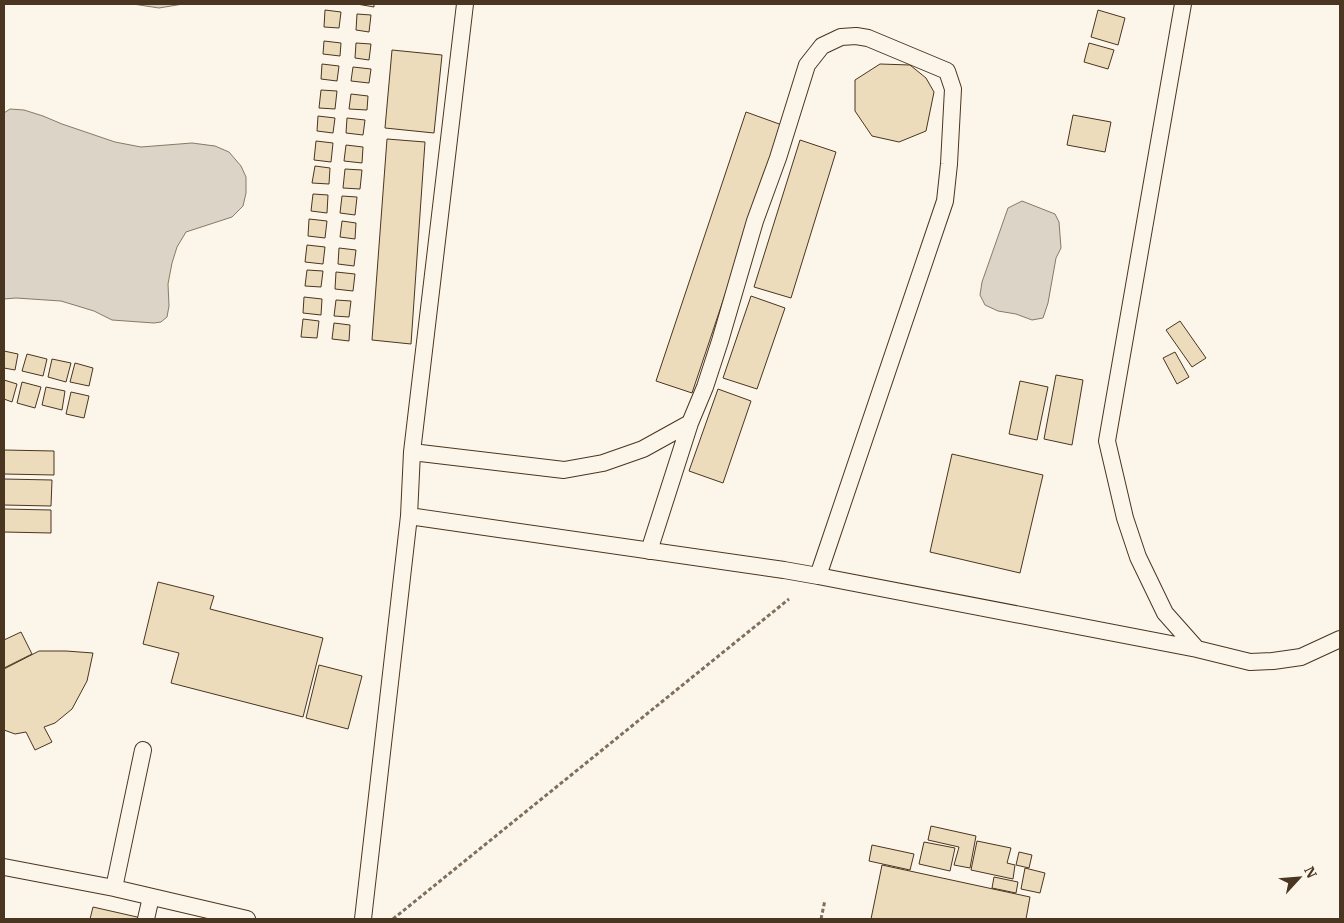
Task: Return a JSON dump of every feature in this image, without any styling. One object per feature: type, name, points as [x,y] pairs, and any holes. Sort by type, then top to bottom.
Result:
[{"type":"lane","points":[[363,919],[409,516],[412,452],[465,4]]},
{"type":"lane","points":[[1183,4],[1107,441],[1126,518],[1138,557],[1165,613],[1197,649]]},
{"type":"lane","points":[[649,550],[690,423],[705,387],[755,221],[778,158],[808,65],[822,46],[841,37],[856,36],[868,38],[947,71],[953,89],[949,164],[944,201],[818,576]]},
{"type":"lane","points":[[412,452],[564,470],[603,463],[643,449],[690,423]]},
{"type":"lane","points":[[409,516],[784,570],[1197,649],[1250,662],[1301,657],[1340,639]]},
{"type":"lane","points":[[114,888],[142,750]]},
{"type":"lane","points":[[4,866],[114,888],[247,919]]},
{"type":"lane","points":[[146,919],[151,897]]},
{"type":"path","points":[[393,919],[818,576]]},
{"type":"path","points":[[821,919],[825,900]]},
{"type":"shaded area","points":[[133,4],[183,4],[159,8]]},
{"type":"shaded area","points":[[10,109],[24,110],[115,142],[141,147],[192,143],[215,146],[229,152],[241,166],[246,177],[246,193],[243,206],[232,217],[186,232],[177,247],[172,263],[168,284],[169,306],[167,317],[161,322],[112,320],[94,311],[61,301],[4,299],[4,113]]},
{"type":"shaded area","points":[[1022,201],[1055,214],[1059,222],[1061,248],[1056,258],[1048,303],[1043,318],[1032,320],[1016,314],[998,311],[985,305],[980,295],[982,282],[1008,208]]},
{"type":"building","points":[[357,4],[374,4],[374,7]]},
{"type":"building","points":[[325,10],[341,12],[339,28],[324,27]]},
{"type":"building","points":[[1098,10],[1125,18],[1118,45],[1091,37]]},
{"type":"building","points":[[357,14],[371,15],[369,32],[356,30]]},
{"type":"building","points":[[324,41],[341,43],[340,56],[323,54]]},
{"type":"building","points":[[356,43],[371,44],[369,60],[355,58]]},
{"type":"building","points":[[1089,43],[1114,50],[1108,69],[1084,62]]},
{"type":"building","points":[[392,50],[442,55],[434,133],[385,128]]},
{"type":"building","points":[[322,64],[339,66],[337,81],[321,79]]},
{"type":"building","points":[[880,64],[910,65],[926,78],[934,92],[926,131],[899,142],[872,136],[855,111],[855,80]]},
{"type":"building","points":[[353,67],[371,69],[369,83],[351,81]]},
{"type":"building","points":[[321,90],[337,91],[335,109],[319,108]]},
{"type":"building","points":[[351,94],[368,96],[367,110],[349,109]]},
{"type":"building","points":[[746,112],[782,125],[692,393],[656,381]]},
{"type":"building","points":[[1073,115],[1111,122],[1105,152],[1067,145]]},
{"type":"building","points":[[318,116],[335,118],[333,133],[317,131]]},
{"type":"building","points":[[347,118],[365,120],[363,135],[346,133]]},
{"type":"building","points":[[387,139],[425,142],[411,344],[372,340]]},
{"type":"building","points":[[800,140],[836,152],[791,298],[754,287]]},
{"type":"building","points":[[316,141],[333,143],[331,162],[314,160]]},
{"type":"building","points":[[346,145],[363,147],[362,163],[344,161]]},
{"type":"building","points":[[315,166],[330,168],[329,184],[312,183]]},
{"type":"building","points":[[345,169],[362,170],[360,189],[343,188]]},
{"type":"building","points":[[313,194],[328,195],[327,213],[311,211]]},
{"type":"building","points":[[342,196],[357,197],[355,215],[340,213]]},
{"type":"building","points":[[309,219],[327,221],[325,238],[308,236]]},
{"type":"building","points":[[342,221],[356,223],[355,239],[340,237]]},
{"type":"building","points":[[307,245],[325,247],[323,264],[305,262]]},
{"type":"building","points":[[339,248],[356,250],[354,266],[338,264]]},
{"type":"building","points":[[307,270],[323,271],[321,287],[305,286]]},
{"type":"building","points":[[336,272],[355,274],[353,291],[335,289]]},
{"type":"building","points":[[751,296],[785,308],[757,389],[723,378]]},
{"type":"building","points":[[304,297],[322,299],[321,315],[303,313]]},
{"type":"building","points":[[336,300],[351,301],[349,317],[334,316]]},
{"type":"building","points":[[303,319],[319,321],[317,338],[301,337]]},
{"type":"building","points":[[1180,321],[1206,358],[1192,367],[1166,330]]},
{"type":"building","points":[[334,323],[350,325],[349,341],[332,339]]},
{"type":"building","points":[[4,351],[18,354],[15,370],[4,368]]},
{"type":"building","points":[[1175,352],[1189,377],[1177,384],[1163,358]]},
{"type":"building","points":[[27,354],[47,359],[43,376],[22,371]]},
{"type":"building","points":[[52,359],[71,363],[66,382],[48,377]]},
{"type":"building","points":[[75,363],[93,368],[89,386],[70,382]]},
{"type":"building","points":[[1056,375],[1083,380],[1072,445],[1044,439]]},
{"type":"building","points":[[4,380],[17,384],[12,402],[4,399]]},
{"type":"building","points":[[1020,381],[1048,387],[1037,440],[1009,434]]},
{"type":"building","points":[[22,382],[41,387],[35,408],[17,403]]},
{"type":"building","points":[[46,387],[65,391],[62,410],[42,405]]},
{"type":"building","points":[[718,389],[751,401],[723,483],[689,471]]},
{"type":"building","points":[[71,392],[89,396],[84,418],[66,414]]},
{"type":"building","points":[[4,450],[54,451],[54,475],[4,474]]},
{"type":"building","points":[[952,454],[1043,475],[1020,573],[930,552]]},
{"type":"building","points":[[4,479],[52,480],[51,506],[4,505]]},
{"type":"building","points":[[4,509],[51,510],[51,533],[4,532]]},
{"type":"building","points":[[158,582],[214,596],[210,609],[323,638],[303,717],[171,683],[179,653],[143,644]]},
{"type":"building","points":[[21,632],[32,654],[4,668],[4,640]]},
{"type":"building","points":[[39,651],[93,653],[87,681],[72,709],[55,723],[44,727],[52,742],[35,750],[26,732],[15,734],[4,730],[4,669]]},
{"type":"building","points":[[319,665],[362,676],[348,729],[306,718]]},
{"type":"building","points":[[931,826],[976,836],[970,868],[954,865],[959,847],[928,840]]},
{"type":"building","points":[[977,841],[1011,848],[1007,863],[1015,865],[1013,879],[971,870]]},
{"type":"building","points":[[924,842],[955,848],[950,871],[919,864]]},
{"type":"building","points":[[872,845],[914,854],[910,870],[869,861]]},
{"type":"building","points":[[1019,852],[1032,855],[1029,868],[1016,865]]},
{"type":"building","points":[[882,865],[1030,897],[1026,919],[871,919]]},
{"type":"building","points":[[1025,868],[1045,873],[1040,893],[1021,889]]},
{"type":"building","points":[[994,877],[1018,882],[1016,893],[992,888]]},
{"type":"building","points":[[93,907],[146,919],[90,919]]}]
